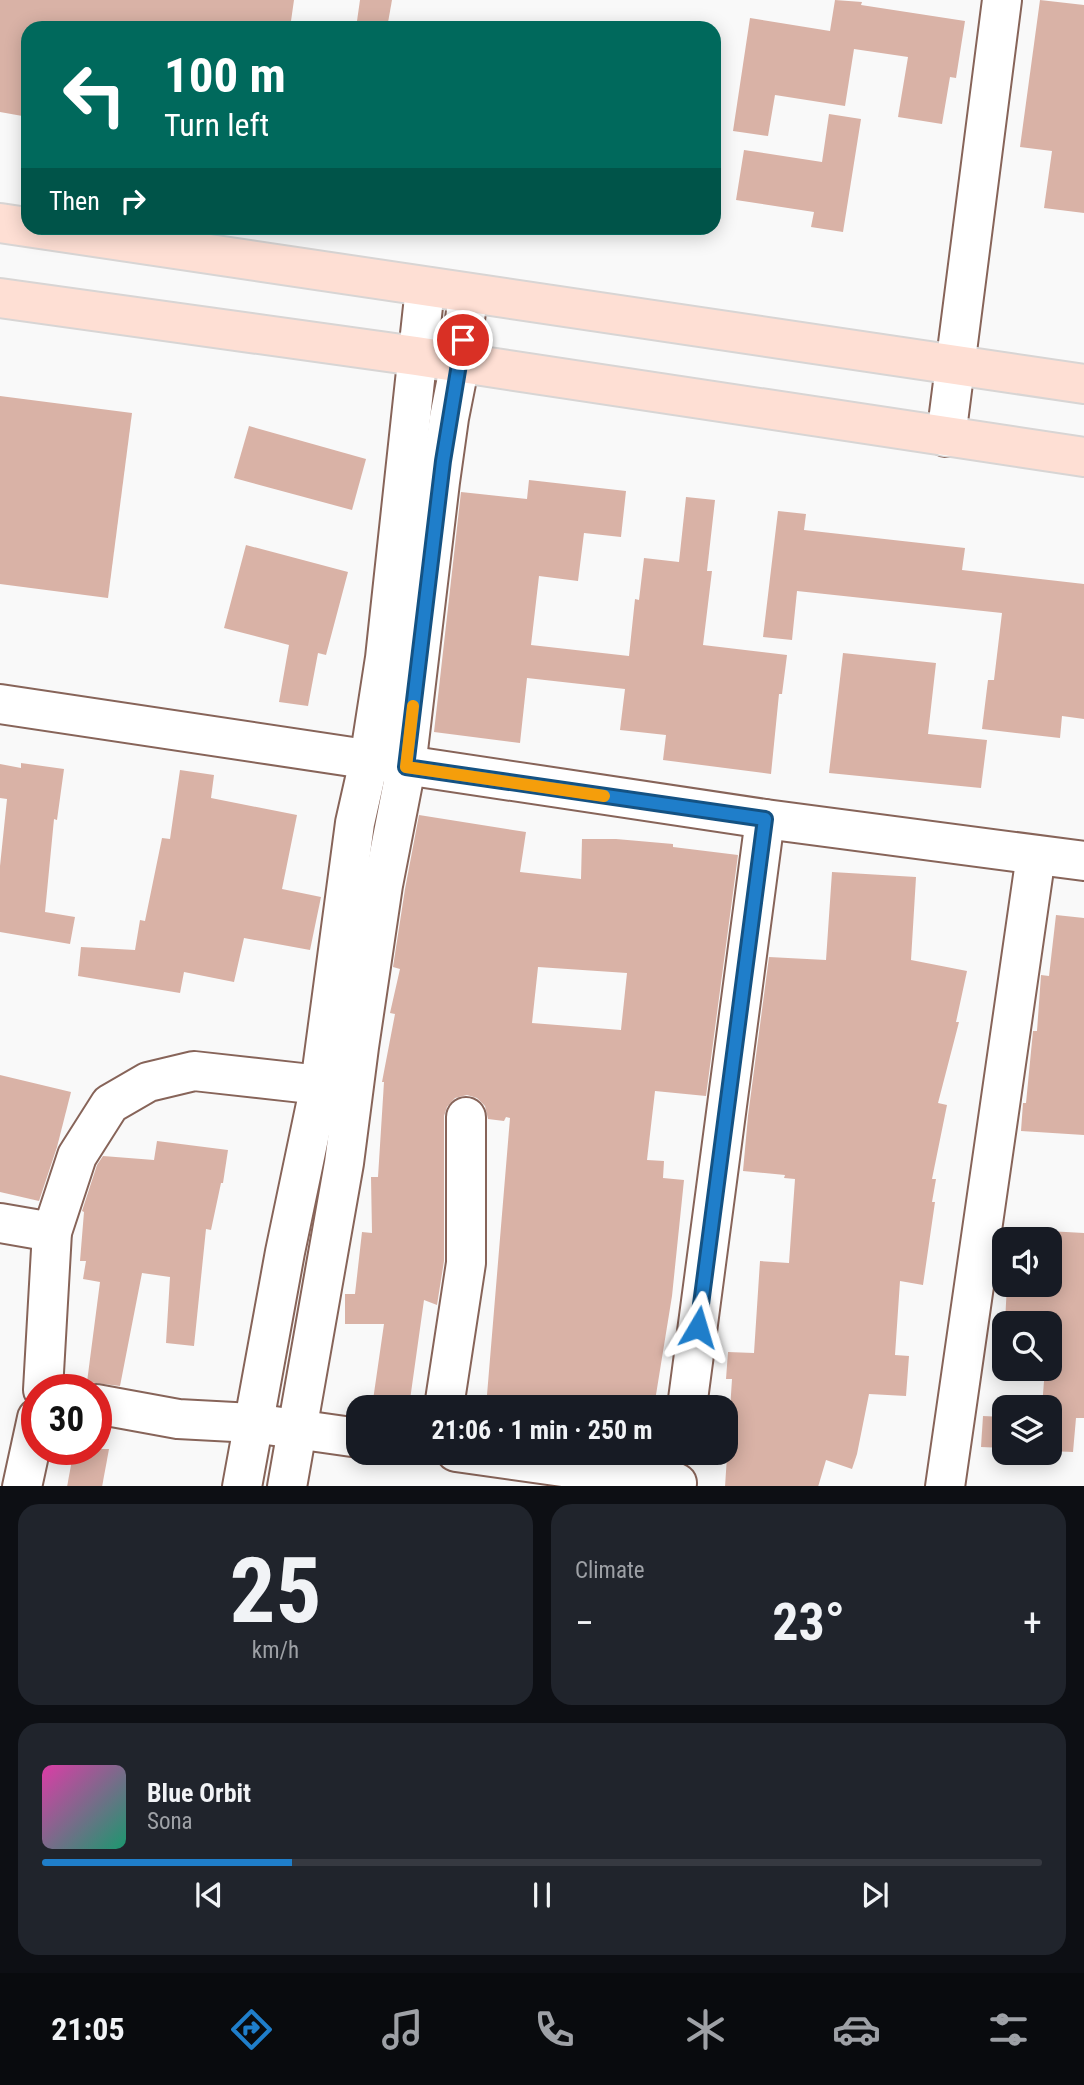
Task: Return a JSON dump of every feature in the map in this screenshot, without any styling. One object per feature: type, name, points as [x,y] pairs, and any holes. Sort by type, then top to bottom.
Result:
[{"type":"main road","points":[[0,223],[21,226]]},
{"type":"main road","points":[[78,235],[1084,384]]},
{"type":"main road","points":[[0,298],[416,356],[1084,457]]},
{"type":"street","points":[[946,437],[1002,0]]},
{"type":"street","points":[[242,1486],[285,1252],[320,1084],[355,823],[369,761],[386,658],[425,288]]},
{"type":"street","points":[[287,1486],[344,1163],[381,898],[406,767],[447,431],[460,363],[468,294]]},
{"type":"street","points":[[0,704],[765,819],[1084,861]]},
{"type":"street","points":[[689,1395],[765,819]]},
{"type":"street","points":[[945,1486],[1036,855]]},
{"type":"street","points":[[44,1374],[52,1232],[77,1156],[110,1104],[148,1082],[194,1071],[320,1084]]},
{"type":"street","points":[[446,1395],[466,1264],[466,1117]]},
{"type":"street","points":[[0,1223],[52,1232]]},
{"type":"street","points":[[112,1407],[177,1419],[253,1423],[346,1436]]},
{"type":"street","points":[[587,1465],[678,1474]]},
{"type":"building","points":[[0,0],[294,0],[291,21],[21,21],[21,116],[0,112]]},
{"type":"building","points":[[360,0],[392,0],[388,21],[357,21]]},
{"type":"building","points":[[835,0],[862,2],[861,5],[965,21],[956,78],[950,77],[942,124],[898,117],[908,57],[854,49],[845,106],[775,95],[768,136],[733,131],[750,18],[830,31]]},
{"type":"building","points":[[1040,0],[1084,5],[1084,213],[1044,208],[1052,151],[1020,147]]},
{"type":"building","points":[[829,114],[861,119],[843,232],[811,227],[814,212],[736,200],[744,150],[822,162]]},
{"type":"building","points":[[0,396],[132,413],[108,598],[0,584]]},
{"type":"building","points":[[249,426],[366,459],[352,510],[234,478]]},
{"type":"building","points":[[529,480],[626,491],[621,537],[584,533],[578,581],[539,576],[531,645],[629,656],[635,599],[639,600],[644,558],[679,562],[686,497],[715,500],[707,571],[712,571],[703,645],[787,655],[782,694],[779,694],[771,774],[663,760],[666,735],[620,730],[625,689],[527,678],[520,743],[434,732],[461,492],[527,499]]},
{"type":"building","points":[[778,511],[806,514],[804,530],[965,548],[962,570],[1084,584],[1084,719],[1062,716],[1060,738],[982,729],[988,680],[994,680],[1002,613],[797,591],[792,640],[763,637]]},
{"type":"building","points":[[246,545],[348,572],[326,655],[318,653],[308,706],[279,702],[289,645],[224,628]]},
{"type":"building","points":[[843,653],[936,663],[928,734],[987,740],[981,788],[829,773]]},
{"type":"building","points":[[21,763],[64,769],[57,820],[54,819],[45,912],[75,917],[70,944],[0,932],[0,866],[7,799],[0,798],[0,764],[21,768]]},
{"type":"building","points":[[180,770],[214,775],[211,798],[297,815],[282,889],[321,897],[310,950],[244,938],[234,982],[184,972],[180,993],[78,976],[81,947],[135,950],[140,920],[145,921],[162,838],[170,839]]},
{"type":"building","points":[[419,815],[526,832],[520,872],[581,879],[582,839],[673,844],[673,847],[738,855],[706,1096],[655,1091],[647,1160],[664,1161],[663,1178],[684,1180],[672,1296],[656,1395],[487,1395],[510,1118],[506,1117],[504,1121],[488,1119],[485,1106],[477,1098],[467,1095],[455,1098],[447,1107],[444,1116],[444,1261],[437,1305],[424,1300],[411,1395],[374,1395],[384,1324],[345,1324],[345,1294],[355,1294],[362,1232],[372,1233],[371,1177],[378,1177],[382,1082],[395,1014],[390,1013],[400,969],[393,967]],"holes":[[[538,967],[627,973],[621,1030],[532,1023]]]},
{"type":"building","points":[[832,872],[916,877],[911,960],[967,971],[956,1022],[959,1022],[938,1103],[947,1105],[932,1179],[936,1179],[932,1202],[935,1202],[923,1285],[900,1281],[895,1355],[909,1356],[906,1396],[869,1394],[852,1469],[826,1460],[818,1486],[725,1486],[726,1465],[738,1465],[738,1395],[731,1395],[732,1379],[726,1379],[728,1352],[754,1353],[760,1261],[789,1263],[795,1179],[784,1178],[785,1175],[743,1171],[769,957],[826,960]]},
{"type":"building","points":[[1056,915],[1084,918],[1084,1135],[1021,1131],[1033,1031],[1037,1031],[1041,975],[1049,976]]},
{"type":"building","points":[[0,1075],[71,1092],[39,1201],[0,1192]]},
{"type":"building","points":[[157,1141],[228,1150],[211,1230],[206,1229],[194,1346],[166,1343],[170,1277],[142,1273],[120,1386],[112,1385],[112,1374],[88,1374],[100,1282],[83,1279],[86,1261],[80,1261],[82,1211],[97,1165],[103,1156],[154,1160]]},
{"type":"building","points":[[1062,1232],[1084,1233],[1084,1418],[1076,1418],[1073,1452],[1062,1452],[1062,1395],[1043,1395],[1044,1381],[1062,1381],[1062,1311],[1006,1311],[1006,1297],[1062,1297]]},
{"type":"building","points":[[983,1416],[992,1416],[992,1447],[981,1447]]},
{"type":"building","points":[[71,1465],[106,1465],[102,1486],[67,1486]]},
{"type":"slow traffic","points":[[413,706],[406,767],[604,796]]},
{"type":"route","points":[[463,340],[443,461],[406,767],[765,819],[698,1327]]}]
